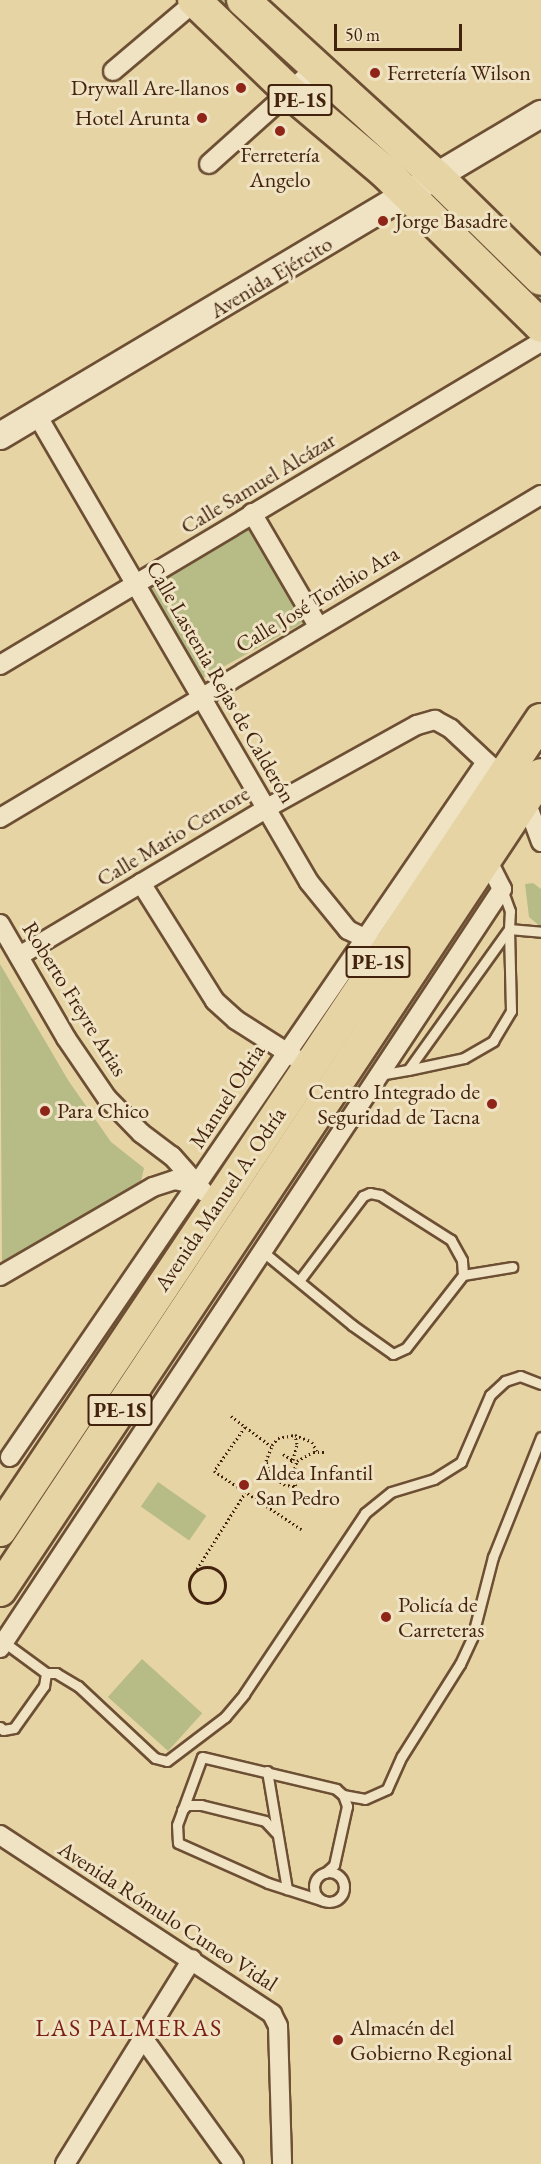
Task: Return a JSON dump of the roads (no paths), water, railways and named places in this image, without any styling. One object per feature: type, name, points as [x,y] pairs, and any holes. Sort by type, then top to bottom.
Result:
[{"type":"highway","name":"PE-1S","points":[[195,0],[290,92],[410,195],[541,326]]},
{"type":"highway","name":"PE-1S","points":[[243,0],[438,178],[541,279]]},
{"type":"highway","name":"Avenida Manuel A. Odría","points":[[0,1590],[251,1240],[351,1088],[486,857],[514,778],[541,720]]},
{"type":"highway","name":"Avenida Manuel A. Odría","points":[[0,1530],[35,1477],[207,1195],[297,1058],[376,943],[514,778]]},
{"type":"main road","name":"Avenida Ejército","points":[[0,436],[410,195],[541,114]]},
{"type":"street","points":[[113,71],[195,0]]},
{"type":"street","points":[[209,164],[316,68]]},
{"type":"street","name":"Calle Samuel Alcázar","points":[[0,665],[541,342]]},
{"type":"street","name":"Calle Lastenia Rejas de Calderón","points":[[37,415],[200,697],[320,898],[348,930],[376,943]]},
{"type":"street","name":"Calle José Toribio Ara","points":[[0,818],[540,495]]},
{"type":"street","points":[[252,513],[318,626]]},
{"type":"street","name":"Calle Mario Centore","points":[[19,956],[267,808],[417,725],[435,720],[451,729],[514,778]]},
{"type":"street","points":[[514,778],[541,842]]},
{"type":"street","points":[[486,857],[502,889]]},
{"type":"street","points":[[141,883],[215,1001],[297,1058],[351,1088]]},
{"type":"street","name":"Avenida Manuel A. Odría","points":[[351,1088],[376,1076],[502,889]]},
{"type":"street","name":"Roberto Freyre Arias","points":[[0,924],[66,1038],[107,1098],[141,1133],[172,1156],[251,1240]]},
{"type":"street","points":[[0,1276],[153,1187],[175,1179],[207,1195]]},
{"type":"street","name":"Manuel Odria","points":[[5,1453],[207,1195]]},
{"type":"street","name":"Avenida Manuel A. Odría","points":[[1,1643],[251,1240]]},
{"type":"street","points":[[5,1453],[35,1477]]},
{"type":"street","name":"Avenida Rómulo Cuneo Vidal","points":[[0,1835],[192,1959],[276,2020],[282,2164]]},
{"type":"street","points":[[73,2160],[143,2038],[192,1959]]},
{"type":"street","points":[[143,2038],[234,2164]]},
{"type":"lane","points":[[376,1076],[464,1058],[494,1041],[511,1011],[510,911],[502,889]]},
{"type":"lane","points":[[509,929],[541,932]]},
{"type":"lane","points":[[408,1070],[509,929]]},
{"type":"lane","points":[[299,1281],[363,1196],[370,1193],[380,1195],[451,1240],[459,1249],[463,1275]]},
{"type":"lane","points":[[251,1240],[352,1325],[398,1354],[463,1275],[512,1267]]},
{"type":"lane","points":[[1,1643],[46,1673],[56,1673],[78,1686],[160,1761],[167,1761],[225,1717],[244,1694],[365,1513],[391,1492],[434,1479],[461,1462],[490,1395],[504,1381],[520,1376],[541,1384]]},
{"type":"lane","points":[[343,1795],[365,1799],[387,1789],[402,1756],[460,1664],[472,1638],[494,1557],[541,1437]]},
{"type":"lane","points":[[0,1727],[3,1730],[14,1728],[44,1686],[46,1673]]},
{"type":"lane","points":[[201,1735],[202,1757],[189,1788],[176,1836],[185,1848],[287,1889],[324,1901],[333,1901],[343,1892],[335,1870],[347,1806],[343,1795],[336,1789],[202,1757]]},
{"type":"lane","points":[[267,1771],[287,1889]]},
{"type":"lane","points":[[189,1788],[191,1797],[201,1805]]},
{"type":"lane","points":[[182,1810],[188,1805],[201,1805],[265,1821],[272,1819],[274,1814]]},
{"type":"lane","points":[[265,1821],[278,1835]]},
{"type":"lane","points":[[324,1901],[315,1887],[316,1880],[325,1873],[335,1870]]},
{"type":"lane","points":[[305,1895],[315,1887]]},
{"type":"place","name":"Ferretería Wilson","points":[[375,73]]},
{"type":"place","name":"Drywall Are-llanos","points":[[241,88]]},
{"type":"place","name":"Hotel Arunta","points":[[202,118]]},
{"type":"place","name":"Ferretería Angelo","points":[[280,131]]},
{"type":"place","name":"Jorge Basadre","points":[[383,221]]},
{"type":"place","name":"Centro Integrado de Seguridad de Tacna","points":[[492,1104]]},
{"type":"place","name":"Para Chico","points":[[45,1111]]},
{"type":"place","name":"Aldea Infantil San Pedro","points":[[244,1485]]},
{"type":"place","name":"Policía de Carreteras","points":[[386,1617]]},
{"type":"place","name":"Almacén del Gobierno Regional","points":[[338,2040]]},
{"type":"district","name":"LAS PALMERAS","points":[[129,2028]]}]
